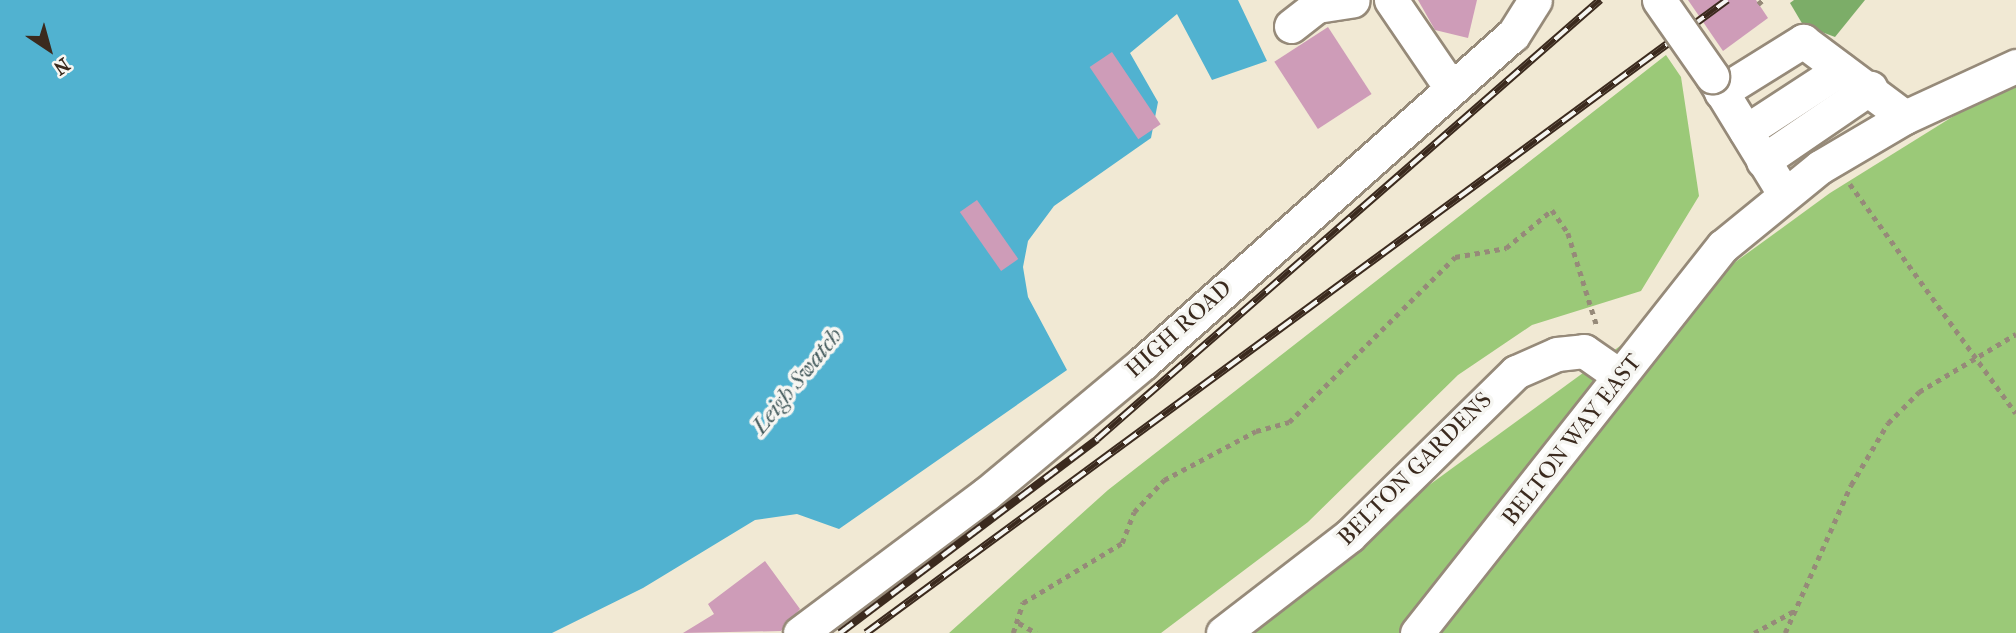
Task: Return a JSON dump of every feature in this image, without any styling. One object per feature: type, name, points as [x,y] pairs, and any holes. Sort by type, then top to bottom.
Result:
[{"type":"street","points":[[1291,26],[1317,6],[1353,0]]},
{"type":"street","name":"HIGH ROAD","points":[[800,633],[986,494],[1132,372],[1513,34],[1535,0]]},
{"type":"street","points":[[1659,0],[1783,192]]},
{"type":"street","points":[[1385,1],[1451,88]]},
{"type":"street","points":[[1728,103],[1797,40],[1870,88],[1905,117]]},
{"type":"street","points":[[1728,103],[1831,61]]},
{"type":"street","name":"BELTON WAY EAST","points":[[1417,633],[1603,405],[1617,374],[1723,246],[1783,192],[1905,117],[2016,66]]},
{"type":"street","points":[[1763,161],[1870,88]]},
{"type":"street","name":"BELTON GARDENS","points":[[1223,633],[1340,544],[1516,372],[1584,351],[1617,374]]},
{"type":"path","points":[[1854,191],[1977,355],[2016,413]]},
{"type":"path","points":[[1013,633],[1019,623],[1023,603],[1122,543],[1134,512],[1164,480],[1256,431],[1289,422],[1455,257],[1506,248],[1552,210],[1568,233],[1581,287],[1599,318],[1595,338]]},
{"type":"path","points":[[1785,633],[1851,485],[1888,423],[1919,392],[2016,334]]},
{"type":"path","points":[[1754,633],[1795,610]]},
{"type":"path","points":[[1019,623],[1036,633]]},
{"type":"green space","points":[[1794,0],[1865,0],[1835,37],[1803,25],[1790,3]]},
{"type":"green space","points":[[1666,55],[1681,77],[1699,196],[1641,291],[1532,325],[1458,375],[1308,522],[1161,633],[949,633],[1108,490]]},
{"type":"green space","points":[[2016,86],[2016,633],[1226,633],[1830,193],[1957,114]]},
{"type":"water","name":"Leigh Swatch","points":[[0,0],[1238,0],[1267,61],[1212,80],[1177,14],[1130,53],[1158,102],[1151,138],[1054,206],[1028,241],[1023,267],[1028,297],[1067,370],[839,529],[797,514],[755,520],[643,588],[552,633],[0,633]]},
{"type":"building","points":[[1418,0],[1477,0],[1468,38],[1435,30]]},
{"type":"building","points":[[1688,0],[1756,0],[1768,18],[1723,51]]},
{"type":"building","points":[[1328,27],[1372,94],[1318,129],[1274,62]]},
{"type":"building","points":[[1112,52],[1161,124],[1138,139],[1090,67]]},
{"type":"building","points":[[977,200],[1018,259],[1001,271],[960,212]]},
{"type":"building","points":[[765,561],[800,609],[781,631],[683,633],[714,614],[708,604]]},
{"type":"railway","points":[[840,633],[1097,439],[1600,0]]},
{"type":"railway","points":[[866,633],[1727,0]]}]
